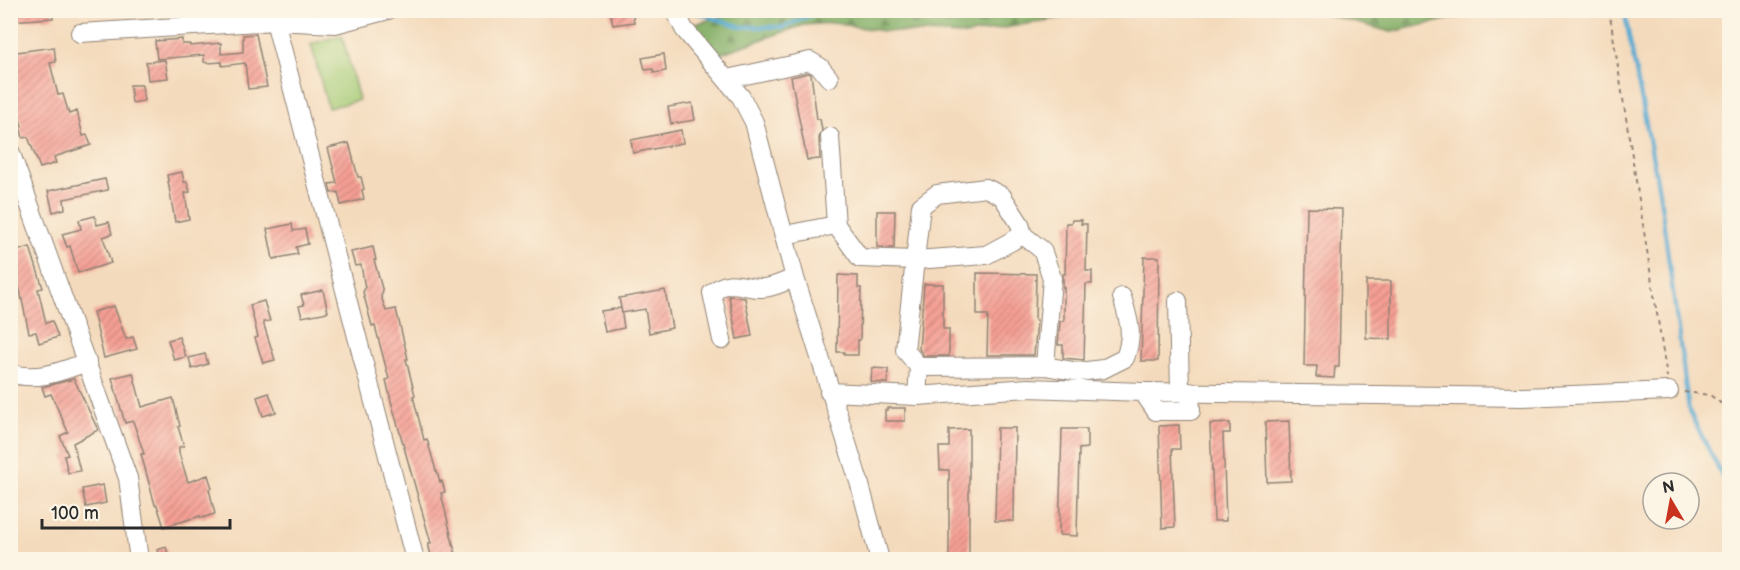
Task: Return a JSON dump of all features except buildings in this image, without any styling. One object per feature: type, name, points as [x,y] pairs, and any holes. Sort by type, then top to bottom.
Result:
[{"type":"street","points":[[80,33],[332,17],[388,10]]},
{"type":"street","points":[[675,10],[684,29],[741,97],[754,122],[795,278],[860,485],[880,560]]},
{"type":"street","points":[[275,21],[415,560]]},
{"type":"street","points":[[727,79],[810,61],[820,67],[829,78]]},
{"type":"street","points":[[830,137],[836,225],[860,258],[915,260],[987,255],[1023,235]]},
{"type":"street","points":[[10,151],[128,478],[139,560]]},
{"type":"street","points":[[917,396],[919,367],[905,350],[921,206],[937,194],[986,188],[1002,196],[1020,224],[1023,235],[1042,250],[1052,278],[1037,366],[1029,388]]},
{"type":"street","points":[[784,235],[836,225]]},
{"type":"street","points":[[722,340],[712,293],[730,283],[764,288],[795,278]]},
{"type":"street","points":[[919,367],[1037,366],[1079,372],[1103,369],[1125,358],[1131,342],[1130,324],[1122,297]]},
{"type":"street","points":[[1178,301],[1185,392]]},
{"type":"street","points":[[10,373],[28,378],[54,374],[87,362]]},
{"type":"street","points":[[830,392],[917,396],[1029,388],[1143,392],[1523,397],[1669,392]]},
{"type":"path","points":[[1609,10],[1669,392],[1694,392],[1710,395],[1730,410]]},
{"type":"green space","points":[[742,10],[1098,11],[965,35],[883,31],[833,23],[804,25],[716,55],[692,25]]},
{"type":"green space","points":[[1320,11],[1487,11],[1391,32]]},
{"type":"green space","points":[[342,35],[359,100],[328,108],[311,44]]},
{"type":"waterway","points":[[689,10],[742,27],[784,27],[822,10]]},
{"type":"waterway","points":[[900,10],[917,13],[962,10]]},
{"type":"waterway","points":[[1624,10],[1660,196],[1689,411],[1730,491]]}]
